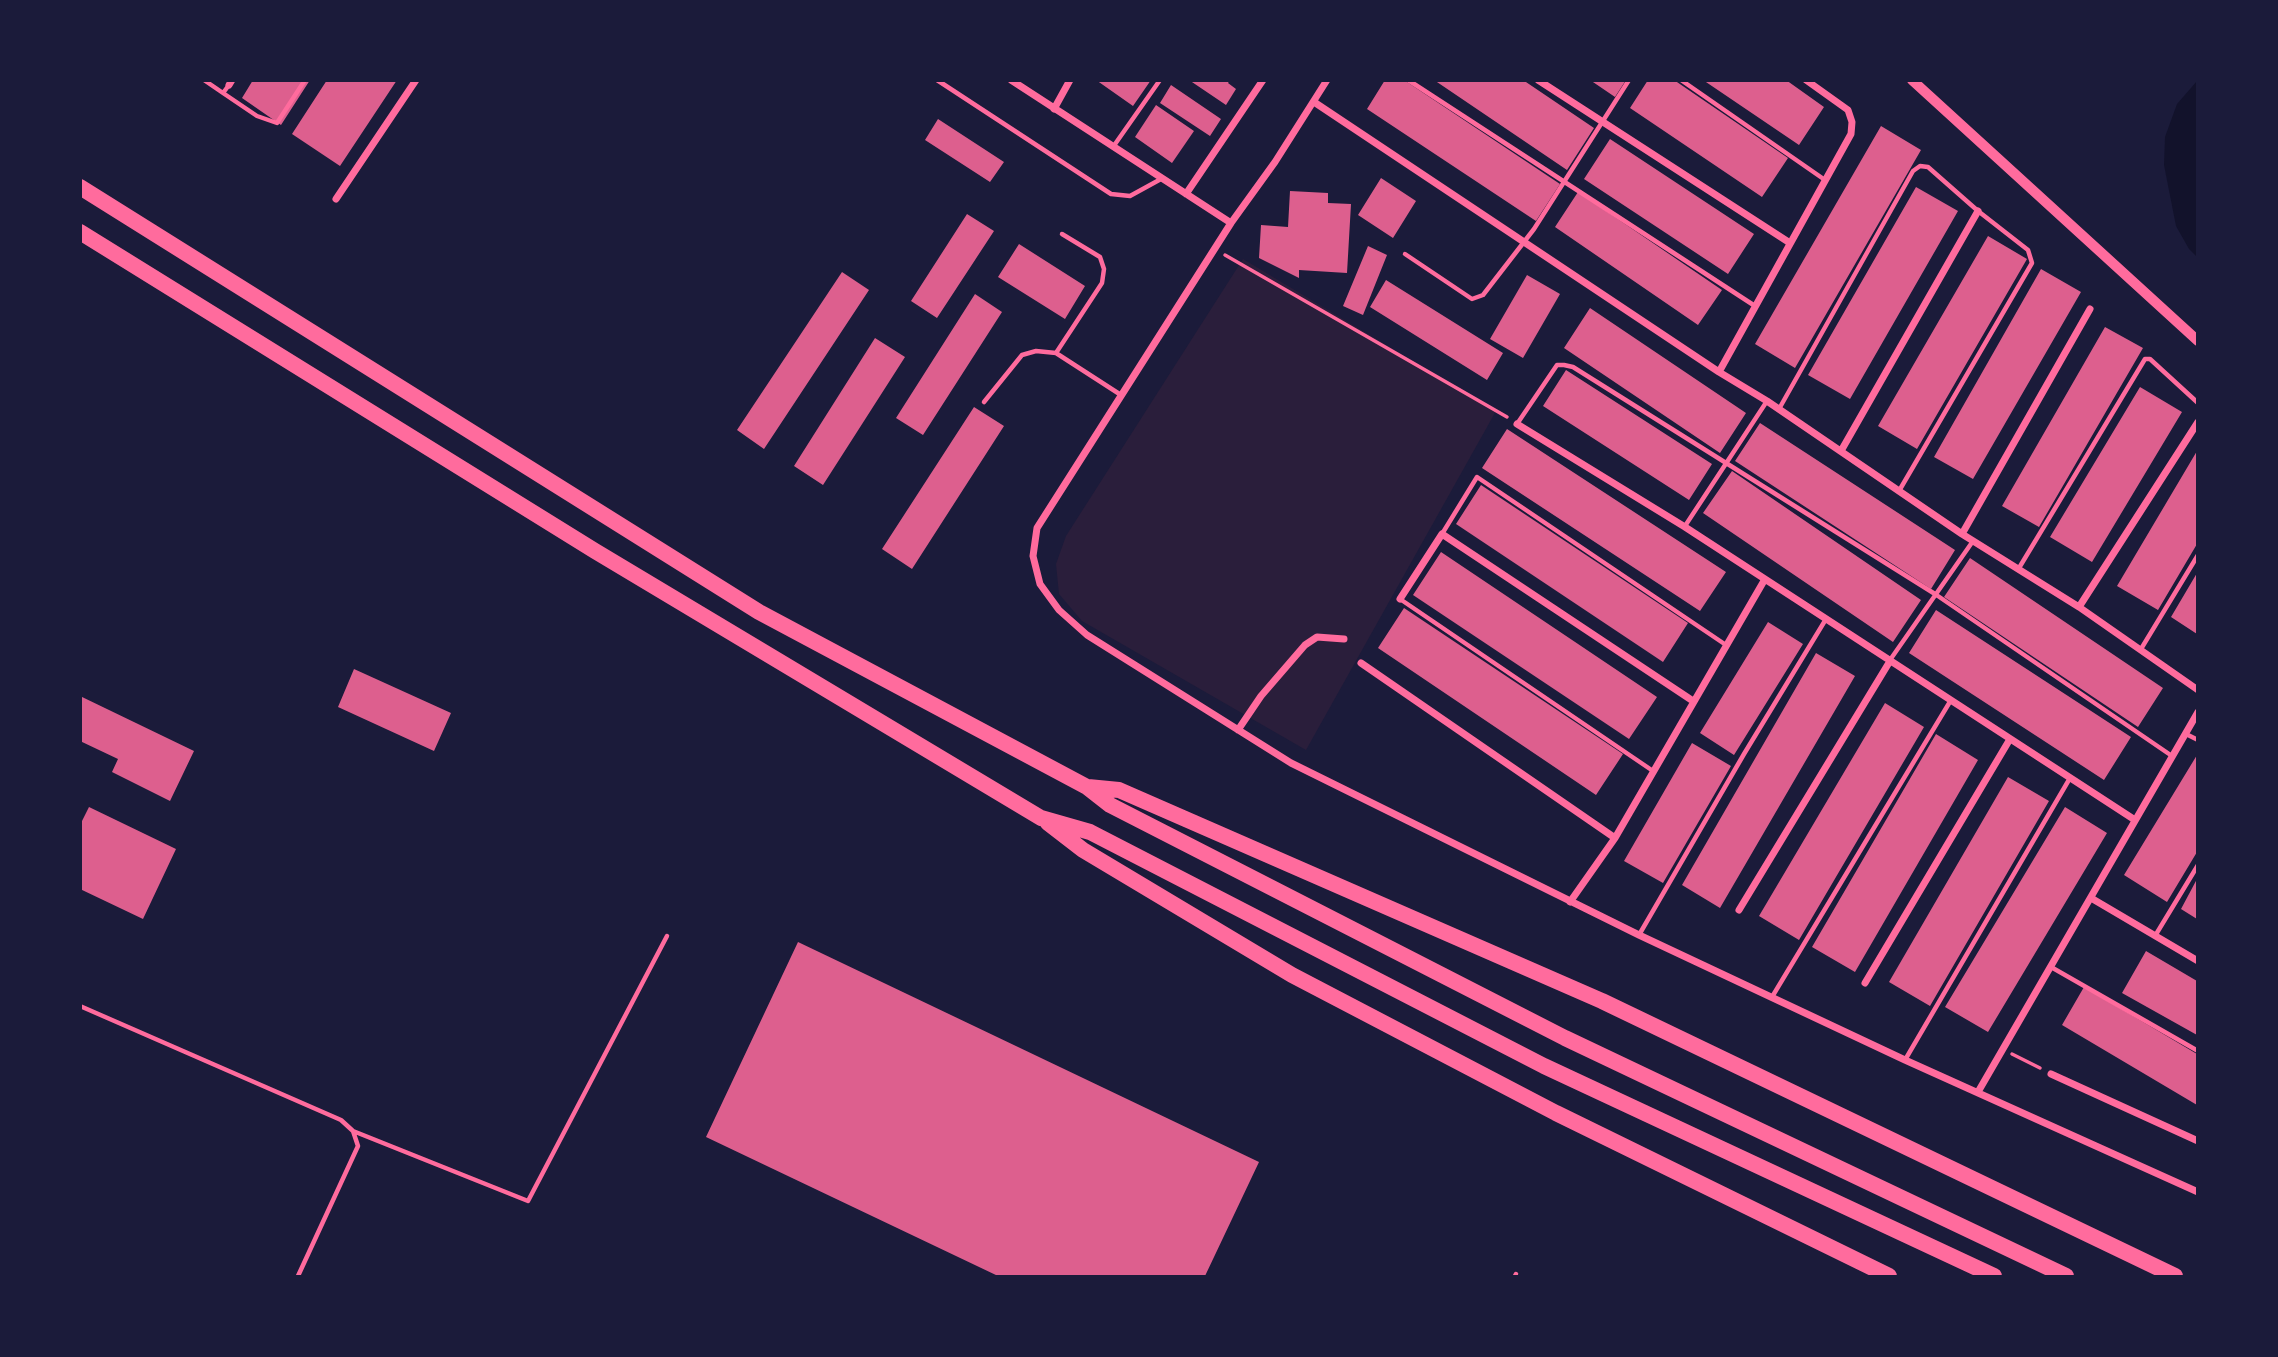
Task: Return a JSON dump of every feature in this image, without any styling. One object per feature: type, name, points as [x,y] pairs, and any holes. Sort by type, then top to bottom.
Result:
[{"type":"highway","points":[[80,187],[759,612],[1087,787],[1110,805],[1565,1038],[2066,1276]]},
{"type":"highway","points":[[80,232],[595,551],[1041,818],[1083,850],[1292,975],[1556,1113],[1889,1276]]},
{"type":"highway","points":[[1087,787],[1119,790],[1601,1001],[2152,1272],[2175,1276]]},
{"type":"highway","points":[[1041,818],[1090,832],[1544,1066],[1994,1276]]},
{"type":"street","points":[[336,199],[416,80]]},
{"type":"street","points":[[1011,80],[1231,223]]},
{"type":"street","points":[[1054,109],[1070,80]]},
{"type":"street","points":[[1186,194],[1263,80]]},
{"type":"street","points":[[1327,80],[1231,223],[1037,528],[1033,556],[1040,584],[1059,610],[1087,635],[1291,764],[1639,936],[2197,1192]]},
{"type":"street","points":[[1538,80],[1790,243]]},
{"type":"street","points":[[1719,372],[1851,134],[1852,122],[1848,110],[1806,80]]},
{"type":"street","points":[[1912,80],[2197,341]]},
{"type":"street","points":[[1314,102],[1719,372],[1767,401],[1962,534],[2079,607],[2197,690]]},
{"type":"street","points":[[1840,451],[1978,211]]},
{"type":"street","points":[[1962,534],[2091,309]]},
{"type":"street","points":[[2079,607],[2197,422]]},
{"type":"street","points":[[1517,424],[1685,527],[2135,820]]},
{"type":"street","points":[[1400,599],[1442,534],[1693,701]]},
{"type":"street","points":[[1570,902],[1615,838],[1765,579]]},
{"type":"street","points":[[1238,730],[1261,696],[1305,645],[1317,638],[1344,639]]},
{"type":"street","points":[[1739,910],[1890,661]]},
{"type":"street","points":[[1361,663],[1615,838]]},
{"type":"street","points":[[1978,1092],[2197,712]]},
{"type":"street","points":[[1865,982],[2010,739]]},
{"type":"street","points":[[2091,898],[2197,961]]},
{"type":"street","points":[[2051,1074],[2197,1142]]},
{"type":"lane","points":[[204,80],[257,116],[277,122],[305,80]]},
{"type":"lane","points":[[937,80],[1111,194],[1130,196],[1161,178]]},
{"type":"lane","points":[[1113,147],[1160,80]]},
{"type":"lane","points":[[1408,80],[1755,306]]},
{"type":"lane","points":[[1405,254],[1472,299],[1478,299],[1525,242],[1629,80]]},
{"type":"lane","points":[[1681,80],[1825,180]]},
{"type":"lane","points":[[223,93],[231,83]]},
{"type":"lane","points":[[1778,410],[1913,170],[1920,166],[1928,167],[2028,250],[2032,263],[1899,491]]},
{"type":"lane","points":[[1056,353],[1102,283],[1104,269],[1101,257],[1062,234]]},
{"type":"lane","points":[[984,402],[1022,355],[1036,351],[1056,353],[1121,395]]},
{"type":"lane","points":[[2019,568],[2145,359],[2150,359],[2197,402]]},
{"type":"lane","points":[[1517,424],[1557,365],[1573,367],[1935,594],[2172,756]]},
{"type":"lane","points":[[1685,527],[1767,401]]},
{"type":"lane","points":[[1442,534],[1477,477],[1727,645]]},
{"type":"lane","points":[[1890,661],[1973,540]]},
{"type":"lane","points":[[2141,649],[2197,555]]},
{"type":"lane","points":[[1400,599],[1654,771]]},
{"type":"lane","points":[[1639,936],[1826,619]]},
{"type":"lane","points":[[1771,998],[1951,700]]},
{"type":"lane","points":[[2185,734],[2197,740]]},
{"type":"lane","points":[[1905,1060],[2070,778]]},
{"type":"lane","points":[[2155,936],[2197,865]]},
{"type":"lane","points":[[80,1006],[341,1121],[353,1131],[528,1201],[667,936]]},
{"type":"lane","points":[[2051,967],[2197,1051]]},
{"type":"lane","points":[[298,1276],[358,1146],[353,1131]]},
{"type":"path","points":[[1215,249],[1517,424]]},
{"type":"path","points":[[2003,1050],[2051,1074]]},
{"type":"shaded area","points":[[2197,81],[2197,257],[2189,249],[2176,226],[2164,165],[2165,137],[2177,104]]},
{"type":"shaded area","points":[[1243,259],[1496,411],[1306,750],[1082,621],[1059,594],[1056,564],[1066,536]]},
{"type":"building","points":[[253,80],[310,80],[281,125],[242,98]]},
{"type":"building","points":[[327,80],[397,80],[340,166],[292,134]]},
{"type":"building","points":[[1096,80],[1151,80],[1133,106]]},
{"type":"building","points":[[1189,80],[1230,80],[1228,83],[1236,89],[1226,105]]},
{"type":"building","points":[[1385,80],[1404,80],[1560,184],[1536,221],[1367,109]]},
{"type":"building","points":[[1434,80],[1523,80],[1594,128],[1567,170]]},
{"type":"building","points":[[1590,80],[1626,80],[1615,97]]},
{"type":"building","points":[[1648,80],[1674,80],[1788,158],[1762,197],[1630,108]]},
{"type":"building","points":[[1703,80],[1786,80],[1824,107],[1799,145]]},
{"type":"building","points":[[1171,85],[1221,119],[1210,136],[1160,103]]},
{"type":"building","points":[[1156,105],[1194,131],[1172,163],[1135,137]]},
{"type":"building","points":[[938,119],[1004,162],[990,182],[925,140]]},
{"type":"building","points":[[1881,126],[1921,150],[1795,368],[1755,344]]},
{"type":"building","points":[[1610,139],[1754,234],[1728,274],[1584,179]]},
{"type":"building","points":[[1381,178],[1416,201],[1393,238],[1358,215]]},
{"type":"building","points":[[1916,187],[1958,211],[1850,399],[1808,375]]},
{"type":"building","points":[[1290,191],[1328,193],[1328,203],[1351,204],[1347,273],[1299,270],[1299,278],[1259,258],[1261,225],[1288,227]]},
{"type":"building","points":[[1578,192],[1722,290],[1698,325],[1555,227]]},
{"type":"building","points":[[967,214],[994,231],[937,318],[911,301]]},
{"type":"building","points":[[1988,236],[2027,259],[1917,449],[1878,426]]},
{"type":"building","points":[[1019,244],[1085,286],[1065,319],[998,277]]},
{"type":"building","points":[[1368,246],[1387,255],[1363,315],[1343,306]]},
{"type":"building","points":[[2041,269],[2081,292],[1973,479],[1934,457]]},
{"type":"building","points":[[842,272],[869,290],[764,449],[737,430]]},
{"type":"building","points":[[1527,275],[1560,294],[1523,358],[1490,339]]},
{"type":"building","points":[[1386,280],[1503,353],[1487,380],[1370,307]]},
{"type":"building","points":[[975,294],[1002,312],[923,435],[896,418]]},
{"type":"building","points":[[1590,308],[1746,413],[1720,453],[1564,348]]},
{"type":"building","points":[[2105,327],[2143,348],[2039,527],[2002,506]]},
{"type":"building","points":[[875,338],[905,357],[823,485],[794,466]]},
{"type":"building","points":[[1566,370],[1712,464],[1689,500],[1543,406]]},
{"type":"building","points":[[2140,387],[2182,412],[2092,562],[2050,537]]},
{"type":"building","points":[[974,407],[1004,426],[912,569],[882,549]]},
{"type":"building","points":[[1760,423],[1955,550],[1931,589],[1735,461]]},
{"type":"building","points":[[1507,429],[1726,572],[1700,611],[1482,468]]},
{"type":"building","points":[[2197,451],[2197,544],[2158,610],[2117,586]]},
{"type":"building","points":[[1732,471],[1921,600],[1893,642],[1703,513]]},
{"type":"building","points":[[1481,485],[1688,623],[1663,662],[1456,524]]},
{"type":"building","points":[[1441,552],[1657,697],[1629,739],[1413,595]]},
{"type":"building","points":[[1970,558],[2163,688],[2138,727],[1944,597]]},
{"type":"building","points":[[2197,573],[2197,634],[2171,617]]},
{"type":"building","points":[[1404,608],[1623,754],[1596,795],[1378,648]]},
{"type":"building","points":[[1936,610],[2131,737],[2104,780],[1909,653]]},
{"type":"building","points":[[1768,622],[1803,644],[1734,755],[1700,733]]},
{"type":"building","points":[[1816,653],[1855,676],[1720,908],[1682,885]]},
{"type":"building","points":[[354,669],[451,713],[434,751],[338,707]]},
{"type":"building","points":[[80,696],[194,751],[170,801],[112,772],[118,759],[80,741]]},
{"type":"building","points":[[1885,703],[1924,727],[1799,940],[1759,916]]},
{"type":"building","points":[[1936,734],[1978,760],[1855,972],[1812,947]]},
{"type":"building","points":[[1692,743],[1731,766],[1663,883],[1624,861]]},
{"type":"building","points":[[2197,755],[2197,852],[2167,902],[2124,875]]},
{"type":"building","points":[[2008,777],[2049,801],[1930,1006],[1889,982]]},
{"type":"building","points":[[89,807],[176,849],[143,919],[80,889],[80,825]]},
{"type":"building","points":[[2065,807],[2107,833],[1988,1032],[1945,1007]]},
{"type":"building","points":[[2197,879],[2197,919],[2181,909]]},
{"type":"building","points":[[798,942],[1259,1162],[1205,1276],[998,1276],[706,1137]]},
{"type":"building","points":[[2146,951],[2197,981],[2197,1035],[2122,993]]},
{"type":"building","points":[[2084,987],[2197,1054],[2197,1105],[2062,1025]]}]
